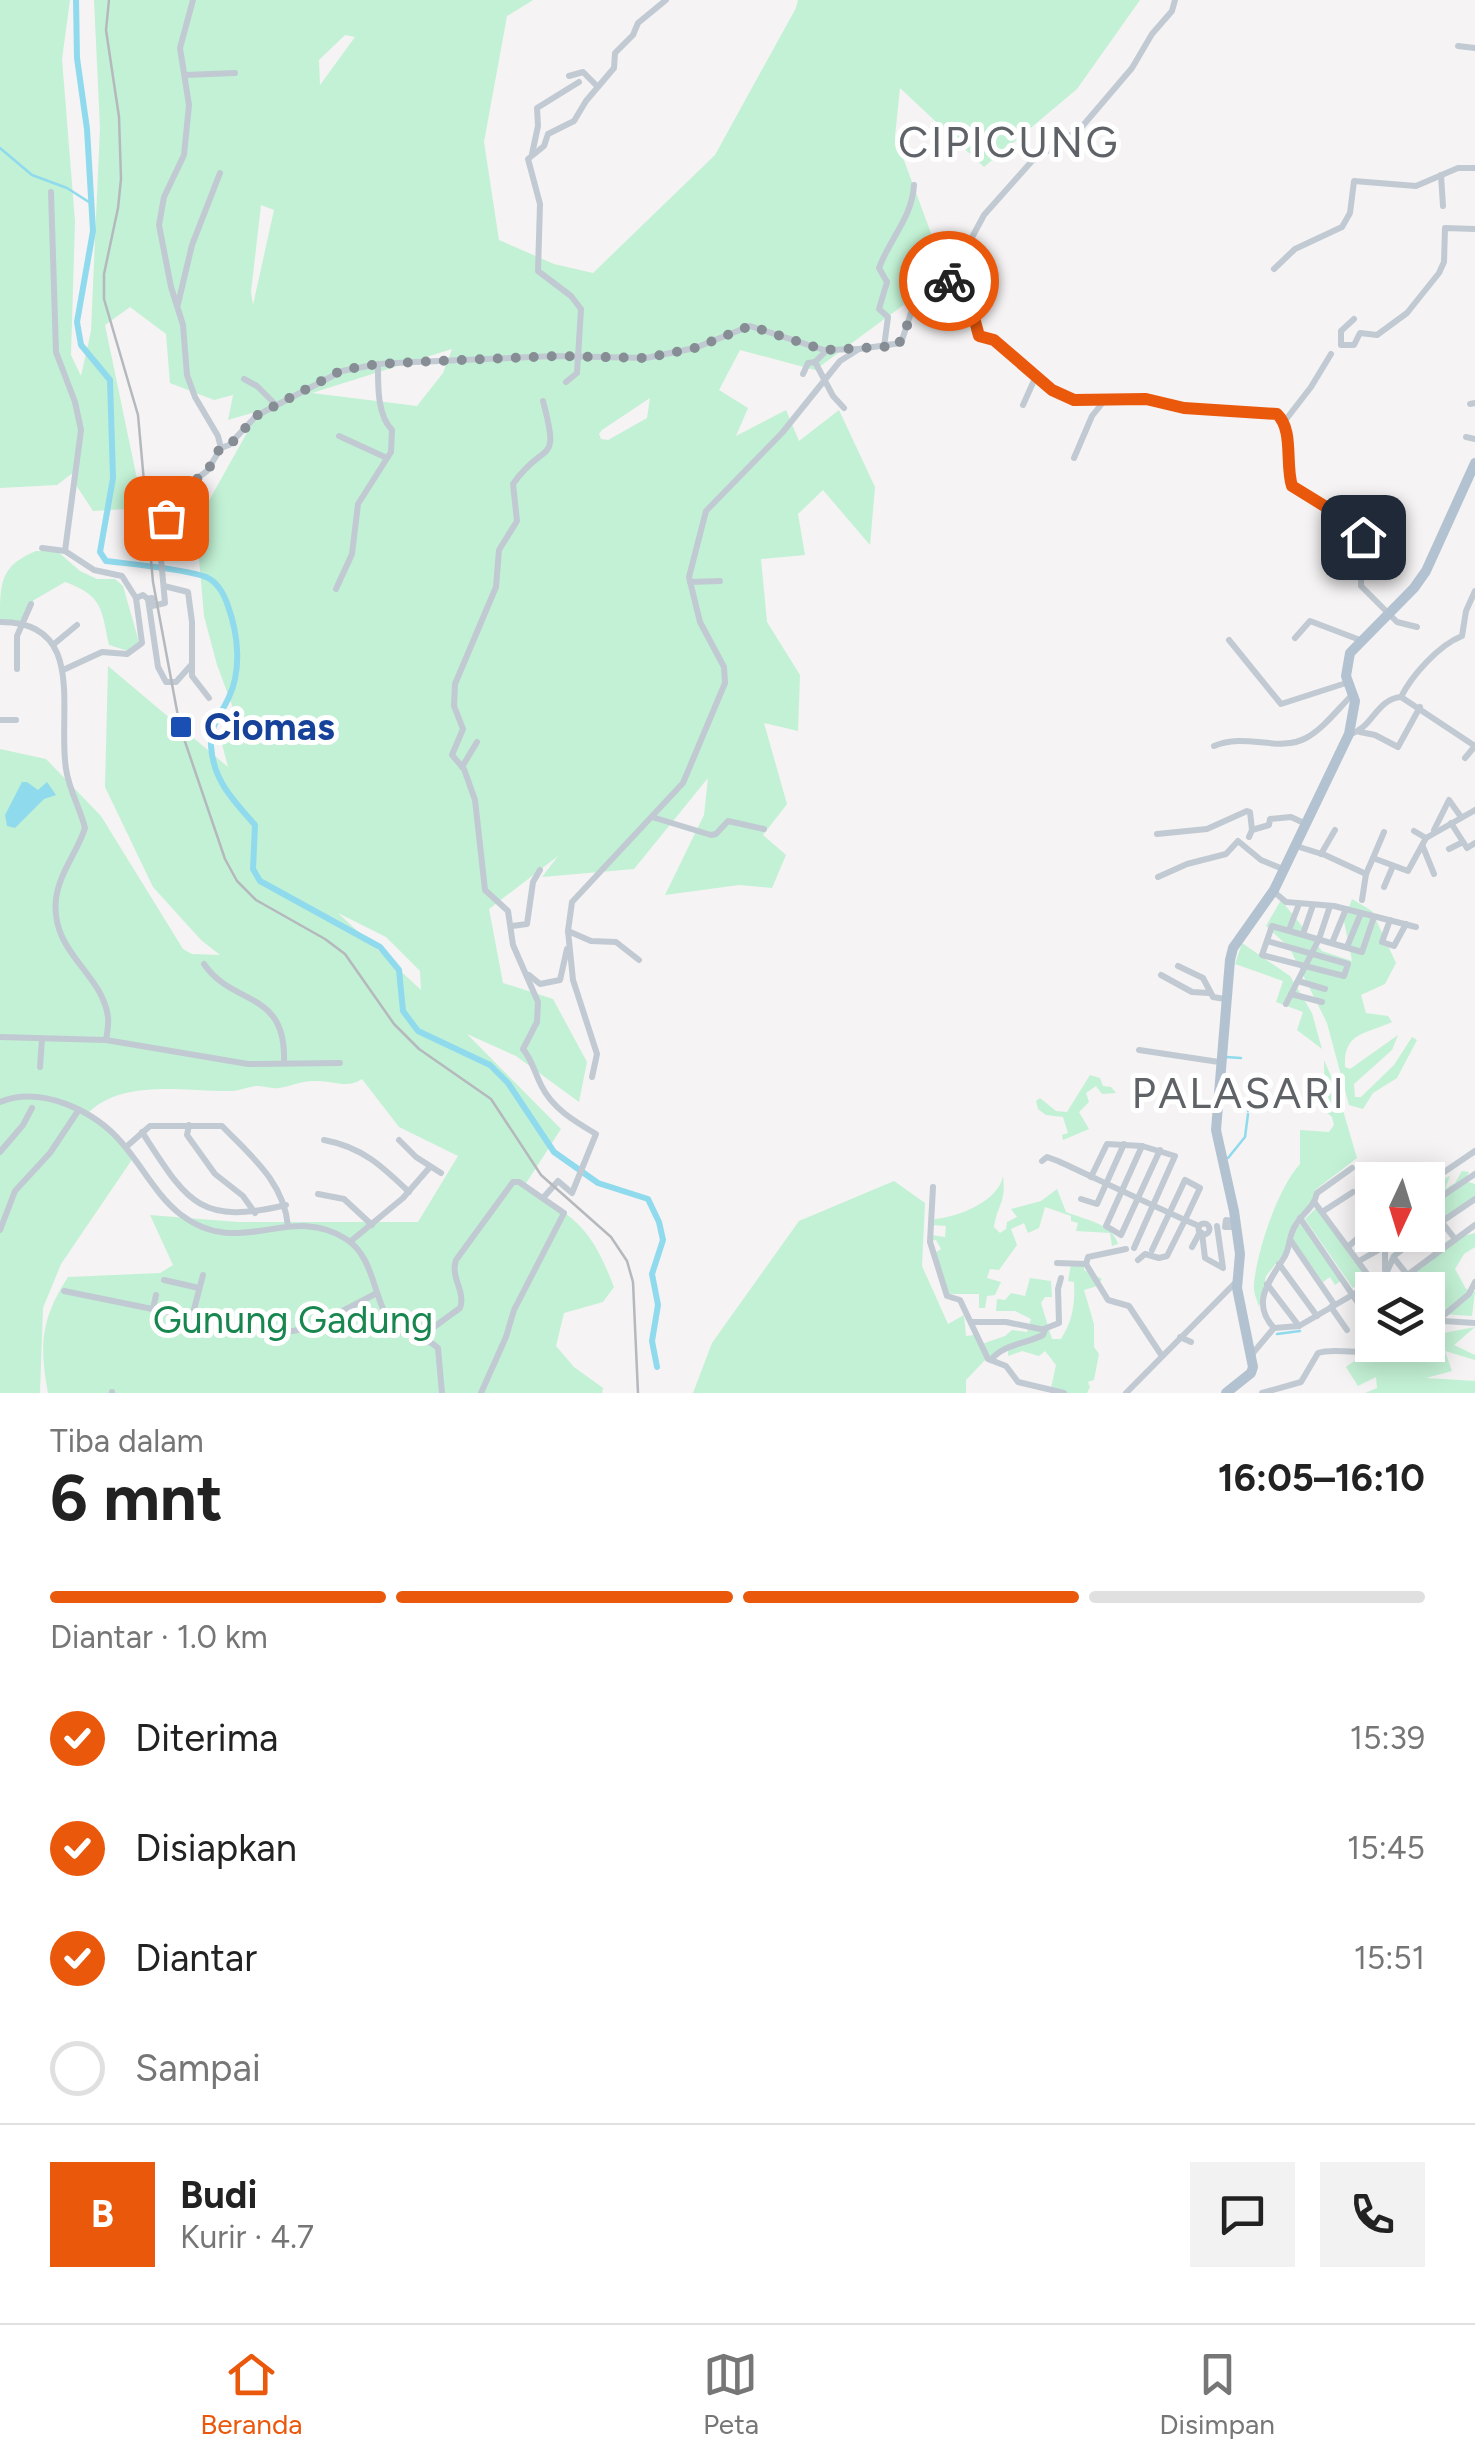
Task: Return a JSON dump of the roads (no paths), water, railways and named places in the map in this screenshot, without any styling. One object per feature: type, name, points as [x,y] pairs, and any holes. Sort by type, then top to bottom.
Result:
[{"type":"main road","points":[[1226,1393],[1251,1373],[1253,1353],[1237,1281],[1240,1254],[1224,1225],[1223,1166],[1216,1130],[1225,999],[1234,948],[1273,892],[1304,823],[1354,733],[1355,708],[1346,683],[1347,662],[1360,640],[1414,588],[1426,571],[1475,463]]},
{"type":"street","points":[[193,0],[180,40],[189,105],[184,155],[166,190],[158,220],[184,330],[187,375],[218,436],[220,448]]},
{"type":"street","points":[[532,154],[544,146],[550,133],[572,124],[613,69],[614,54],[634,35],[638,23],[666,0]]},
{"type":"street","points":[[136,598],[143,596],[150,602],[166,603],[160,533],[168,502],[207,472],[220,448],[234,441],[256,416],[342,370],[378,364],[661,356],[705,345],[750,326],[827,350],[901,344],[916,305],[944,286],[984,214],[1032,162],[1080,129],[1132,68],[1152,34],[1169,16],[1175,0]]},
{"type":"street","points":[[1458,46],[1475,48]]},
{"type":"street","points":[[569,76],[582,72],[598,86]]},
{"type":"street","points":[[185,75],[235,73]]},
{"type":"street","points":[[566,382],[576,375],[580,356],[581,309],[537,268],[540,206],[528,162],[538,126],[537,108],[578,82]]},
{"type":"street","points":[[1274,268],[1296,249],[1342,227],[1350,213],[1354,181],[1416,186],[1458,168],[1475,168]]},
{"type":"street","points":[[178,306],[192,245],[220,172]]},
{"type":"street","points":[[1441,175],[1444,206]]},
{"type":"street","points":[[884,347],[888,319],[880,307],[887,282],[879,268],[910,210],[914,185]]},
{"type":"street","points":[[51,192],[56,352],[81,430],[65,552]]},
{"type":"street","points":[[1354,319],[1342,331],[1340,345],[1351,347],[1360,333],[1377,336],[1415,305],[1442,268],[1445,228],[1475,229]]},
{"type":"street","points":[[958,266],[963,272],[963,286],[979,336],[994,340],[1068,398],[1146,399],[1184,408],[1270,413],[1284,422]]},
{"type":"street","points":[[592,1077],[596,1043],[574,989],[568,942],[574,896],[683,783],[724,683],[724,667],[700,622],[690,582],[689,572],[706,512],[782,433],[840,361],[860,349]]},
{"type":"street","points":[[803,374],[808,363],[815,362],[827,350]]},
{"type":"street","points":[[1331,354],[1312,387],[1284,422],[1291,483],[1362,530],[1359,582],[1386,614],[1397,622],[1417,627]]},
{"type":"street","points":[[815,362],[844,408]]},
{"type":"street","points":[[336,589],[352,554],[358,504],[387,458],[392,435],[380,396],[378,364]]},
{"type":"street","points":[[1023,405],[1036,376]]},
{"type":"street","points":[[244,379],[258,386],[276,405]]},
{"type":"street","points":[[1074,458],[1092,416],[1105,400]]},
{"type":"street","points":[[543,401],[553,435],[551,446],[513,484],[516,521],[499,550],[496,587],[454,684],[454,706],[463,729],[452,755],[462,767],[475,800],[485,890],[506,909],[513,945],[539,1006],[537,1022],[522,1048],[533,1061],[550,1100],[596,1134],[572,1193],[558,1181],[543,1198]]},
{"type":"street","points":[[339,436],[387,458]]},
{"type":"street","points":[[42,548],[65,552],[94,570],[122,576],[136,598],[140,647],[122,655],[102,652],[63,670]]},
{"type":"street","points":[[690,582],[720,581]]},
{"type":"street","points":[[164,585],[188,592],[192,676],[209,698]]},
{"type":"street","points":[[1400,697],[1409,682],[1442,649],[1462,636],[1466,611],[1475,592]]},
{"type":"street","points":[[150,602],[163,680],[176,682],[192,663]]},
{"type":"street","points":[[17,669],[16,646],[21,623],[31,604]]},
{"type":"street","points":[[1295,638],[1310,620],[1360,640]]},
{"type":"street","points":[[0,622],[21,623],[38,630],[54,644],[63,670],[66,770],[85,828],[59,884],[55,914],[62,942],[105,1007],[106,1040]]},
{"type":"street","points":[[54,644],[77,625]]},
{"type":"street","points":[[1230,640],[1281,704],[1346,683]]},
{"type":"street","points":[[1214,746],[1235,739],[1284,744],[1298,741],[1311,735],[1353,694]]},
{"type":"street","points":[[1354,733],[1386,701],[1400,697],[1475,746],[1465,758]]},
{"type":"street","points":[[1354,733],[1372,734],[1398,748],[1420,707]]},
{"type":"street","points":[[0,720],[16,720]]},
{"type":"street","points":[[462,767],[477,742]]},
{"type":"street","points":[[1295,845],[1372,867],[1393,866],[1408,872],[1449,800],[1461,817]]},
{"type":"street","points":[[1156,834],[1207,828],[1246,810],[1250,814],[1251,833],[1269,825],[1270,819],[1291,817],[1304,823]]},
{"type":"street","points":[[1427,839],[1475,810]]},
{"type":"street","points":[[652,816],[711,835],[728,820],[764,829]]},
{"type":"street","points":[[1451,823],[1466,848],[1475,843]]},
{"type":"street","points":[[1321,854],[1335,830]]},
{"type":"street","points":[[1414,831],[1427,839],[1434,874]]},
{"type":"street","points":[[1362,900],[1384,832]]},
{"type":"street","points":[[1158,877],[1187,864],[1226,854],[1238,841],[1261,860],[1284,869]]},
{"type":"street","points":[[1449,850],[1463,842]]},
{"type":"street","points":[[1412,865],[1418,878]]},
{"type":"street","points":[[1384,887],[1393,866]]},
{"type":"street","points":[[512,926],[527,924],[533,882],[540,870]]},
{"type":"street","points":[[1273,892],[1286,902],[1330,906],[1416,926]]},
{"type":"street","points":[[1289,930],[1299,904]]},
{"type":"street","points":[[1303,934],[1313,905]]},
{"type":"street","points":[[1286,1004],[1330,906]]},
{"type":"street","points":[[1332,942],[1346,909]]},
{"type":"street","points":[[1347,947],[1361,913]]},
{"type":"street","points":[[1267,941],[1348,964],[1346,975],[1340,977],[1262,955],[1272,926],[1362,952],[1374,917]]},
{"type":"street","points":[[1390,920],[1380,944],[1394,946],[1406,924]]},
{"type":"street","points":[[568,932],[591,941],[616,942],[639,960]]},
{"type":"street","points":[[525,971],[540,984],[560,980],[568,942]]},
{"type":"street","points":[[204,964],[274,1018],[284,1040],[284,1064]]},
{"type":"street","points":[[1178,966],[1204,978],[1209,994]]},
{"type":"street","points":[[1161,974],[1195,992],[1225,999]]},
{"type":"street","points":[[1298,981],[1326,988]]},
{"type":"street","points":[[1291,994],[1322,1002]]},
{"type":"street","points":[[0,1037],[106,1040],[221,1061],[340,1063]]},
{"type":"street","points":[[40,1067],[42,1039]]},
{"type":"street","points":[[1139,1050],[1219,1062]]},
{"type":"street","points":[[0,1102],[37,1095],[108,1130],[167,1202],[206,1229],[244,1235],[288,1226],[318,1226],[352,1242],[369,1270],[390,1322],[398,1330],[434,1343],[440,1351],[442,1393]]},
{"type":"street","points":[[0,1152],[32,1108]]},
{"type":"street","points":[[0,1230],[15,1191],[50,1153],[78,1112]]},
{"type":"street","points":[[190,1124],[187,1135],[210,1168],[243,1196],[255,1213]]},
{"type":"street","points":[[126,1148],[154,1126],[224,1127],[274,1180],[286,1206],[288,1226]]},
{"type":"street","points":[[142,1132],[178,1185],[198,1204],[227,1214],[286,1206]]},
{"type":"street","points":[[324,1140],[346,1144],[371,1156],[410,1192]]},
{"type":"street","points":[[399,1140],[441,1173]]},
{"type":"street","points":[[1086,1264],[1088,1257],[1130,1248],[1176,1158],[1142,1146],[1107,1144],[1091,1177]]},
{"type":"street","points":[[1081,1199],[1097,1204],[1124,1144]]},
{"type":"street","points":[[1142,1146],[1106,1226],[1120,1235],[1160,1150]]},
{"type":"street","points":[[1445,1173],[1475,1150]]},
{"type":"street","points":[[1042,1161],[1047,1157],[1186,1220],[1200,1230],[1206,1258],[1224,1268],[1224,1225],[1206,1224],[1200,1230],[1192,1247]]},
{"type":"street","points":[[352,1242],[410,1192],[430,1167]]},
{"type":"street","points":[[1274,1328],[1262,1310],[1267,1284],[1291,1241],[1295,1225],[1315,1203],[1320,1191],[1352,1168]]},
{"type":"street","points":[[1445,1194],[1475,1174]]},
{"type":"street","points":[[1138,1260],[1145,1254],[1167,1256],[1200,1188],[1184,1180],[1152,1250]]},
{"type":"street","points":[[420,1338],[460,1308],[456,1260],[513,1182],[519,1182],[564,1213],[514,1310],[481,1393]]},
{"type":"street","points":[[933,1187],[930,1242],[947,1296],[960,1300],[984,1354],[991,1360],[1006,1366],[1018,1382],[1064,1393]]},
{"type":"street","points":[[1322,1212],[1353,1192]]},
{"type":"street","points":[[318,1194],[344,1199],[372,1225]]},
{"type":"street","points":[[1445,1219],[1475,1199]]},
{"type":"street","points":[[1315,1203],[1367,1272]]},
{"type":"street","points":[[1253,1353],[1274,1328],[1299,1326],[1354,1293],[1300,1218]]},
{"type":"street","points":[[1445,1223],[1456,1239]]},
{"type":"street","points":[[1411,1272],[1475,1225]]},
{"type":"street","points":[[1348,1246],[1355,1240]]},
{"type":"street","points":[[1291,1241],[1347,1330]]},
{"type":"street","points":[[1359,1260],[1374,1252]]},
{"type":"street","points":[[1387,1272],[1399,1252]]},
{"type":"street","points":[[1393,1257],[1403,1272]]},
{"type":"street","points":[[1057,1263],[1086,1264]]},
{"type":"street","points":[[1086,1264],[1108,1300],[1129,1306],[1162,1356]]},
{"type":"street","points":[[1279,1264],[1316,1316]]},
{"type":"street","points":[[192,1317],[203,1275]]},
{"type":"street","points":[[971,1322],[1044,1328],[1059,1322],[1061,1278]]},
{"type":"street","points":[[164,1280],[200,1288]]},
{"type":"street","points":[[1126,1393],[1174,1349],[1180,1337],[1237,1281]]},
{"type":"street","points":[[1445,1314],[1469,1294],[1475,1282]]},
{"type":"street","points":[[1267,1284],[1299,1326]]},
{"type":"street","points":[[64,1291],[265,1333],[310,1328],[377,1293]]},
{"type":"street","points":[[153,1309],[156,1294]]},
{"type":"street","points":[[1445,1321],[1473,1321]]},
{"type":"street","points":[[991,1360],[1006,1348],[1043,1335],[1044,1328]]},
{"type":"street","points":[[1180,1337],[1191,1342]]},
{"type":"street","points":[[1262,1393],[1301,1382],[1318,1352],[1334,1348],[1355,1351]]},
{"type":"water","points":[[22,782],[38,790],[47,782],[56,795],[44,799],[15,828],[7,826],[5,815]]},
{"type":"waterway","points":[[76,0],[77,58],[87,129],[93,231],[77,322],[81,345],[110,380],[113,478],[100,552],[106,561],[206,577],[225,597],[234,628],[237,663],[229,697],[214,726],[211,746],[220,779],[255,825],[253,869],[260,881],[380,947],[399,970],[403,1011],[418,1031],[490,1065],[508,1083],[554,1152],[598,1183],[648,1199],[663,1240],[652,1274],[658,1305],[652,1341],[657,1367]]},
{"type":"waterway","points":[[0,148],[32,175],[67,188],[92,204]]},
{"type":"waterway","points":[[1226,1057],[1241,1058]]},
{"type":"waterway","points":[[1248,1111],[1250,1097]]},
{"type":"waterway","points":[[1228,1158],[1245,1137],[1248,1114]]},
{"type":"waterway","points":[[1277,1334],[1300,1331]]},
{"type":"railway","points":[[109,0],[106,30],[119,117],[121,179],[104,274],[104,299],[138,415],[153,582],[180,727],[225,859],[237,881],[256,900],[345,954],[394,1024],[419,1049],[491,1099],[541,1175],[611,1237],[627,1261],[633,1282],[638,1393]]},
{"type":"place","name":"Ciomas","points":[[181,727]]},
{"type":"district","name":"CIPICUNG","points":[[1009,142]]},
{"type":"district","name":"PALASARI","points":[[1239,1093]]},
{"type":"park label","name":"Gunung Gadung","points":[[293,1320]]}]
